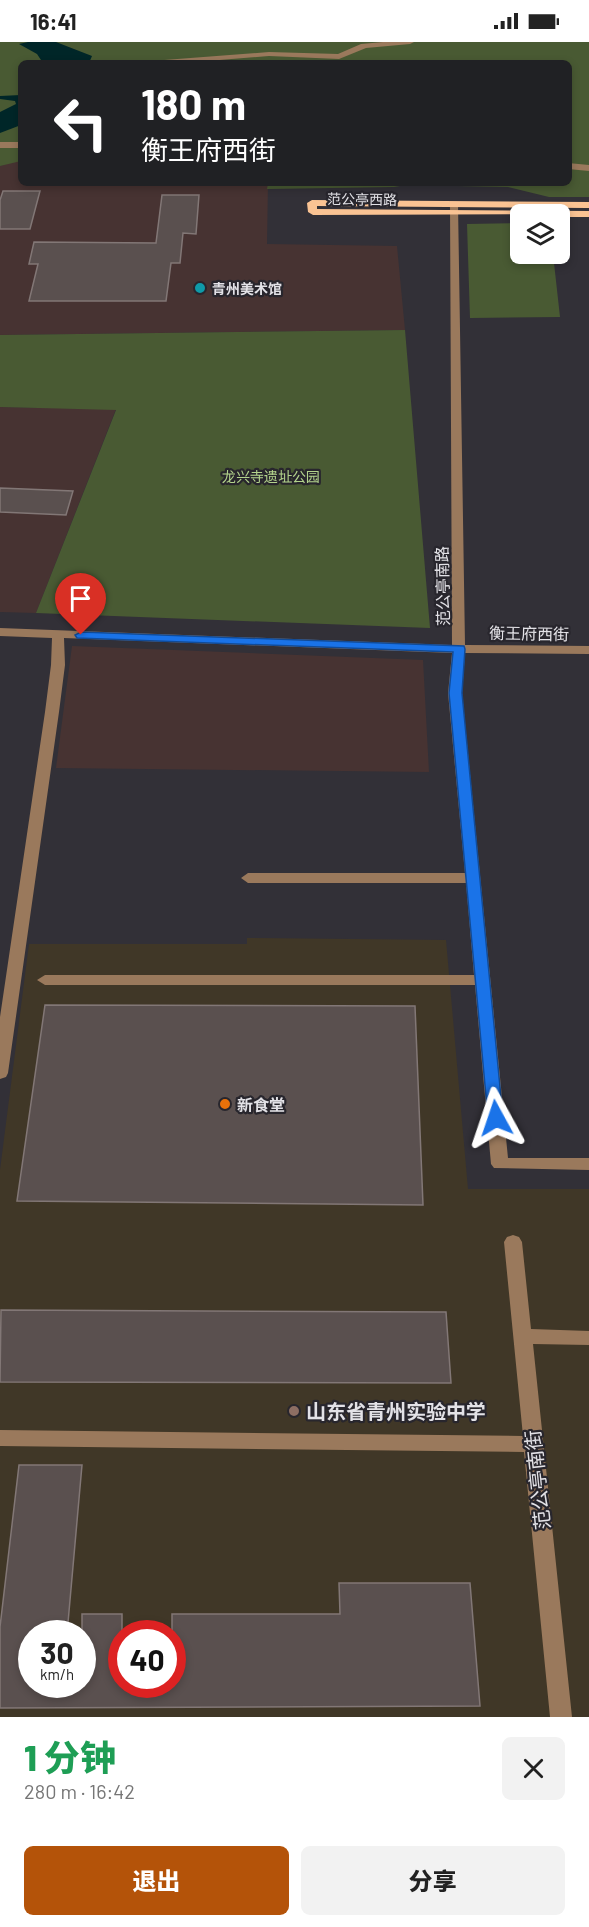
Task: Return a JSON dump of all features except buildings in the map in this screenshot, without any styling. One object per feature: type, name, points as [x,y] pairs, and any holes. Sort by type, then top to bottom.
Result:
[{"type":"main road","name":"范公亭西路","points":[[589,205],[453,209],[313,212],[312,203],[453,209],[589,214]]},
{"type":"street","points":[[190,60],[269,54],[339,57],[364,46],[410,42]]},
{"type":"street","points":[[0,145],[18,145]]},
{"type":"street","points":[[572,166],[589,168]]},
{"type":"street","name":"范公亭南路","points":[[453,209],[459,649],[455,693],[500,1164],[589,1164]]},
{"type":"street","name":"衡王府西街","points":[[0,633],[459,649],[589,651]]},
{"type":"street","points":[[0,1073],[52,712],[58,634]]},
{"type":"street","points":[[249,878],[473,878]]},
{"type":"street","points":[[45,980],[483,980]]},
{"type":"street","name":"范公亭南街","points":[[513,1242],[561,1717]]},
{"type":"street","points":[[523,1336],[589,1338]]},
{"type":"street","points":[[0,1438],[534,1444]]},
{"type":"shaded area","points":[[56,42],[92,56],[90,60],[41,60],[37,54],[19,44]]},
{"type":"shaded area","points":[[18,95],[18,126],[0,133],[0,112],[16,104],[15,101],[0,99],[0,96]]},
{"type":"shaded area","name":"青州美术馆","points":[[18,161],[18,186],[268,186],[267,244],[397,246],[405,330],[0,335],[0,166]]},
{"type":"shaded area","points":[[0,407],[116,409],[36,613],[0,612]]},
{"type":"shaded area","points":[[72,646],[423,660],[429,772],[56,768]]},
{"type":"shaded area","name":"山东省青州实验中学","points":[[247,938],[446,940],[468,1189],[589,1189],[589,1717],[0,1717],[0,1170],[29,944],[247,944]]},
{"type":"green space","points":[[0,42],[589,42],[589,197],[549,197],[508,187],[457,186],[572,186],[572,60],[18,60],[18,162],[0,166]]},
{"type":"green space","points":[[268,186],[400,186],[394,187],[267,189]]},
{"type":"green space","points":[[510,223],[510,264],[554,264],[560,317],[470,318],[467,224]]},
{"type":"green space","name":"龙兴寺遗址公园","points":[[405,330],[430,628],[36,613],[116,410],[0,407],[0,335]]},
{"type":"place","name":"青州美术馆","points":[[200,288]]},
{"type":"place","name":"新食堂","points":[[225,1104]]},
{"type":"place","name":"山东省青州实验中学","points":[[294,1411]]},
{"type":"route","points":[[81,635],[459,649],[455,693],[496,1118]]}]
